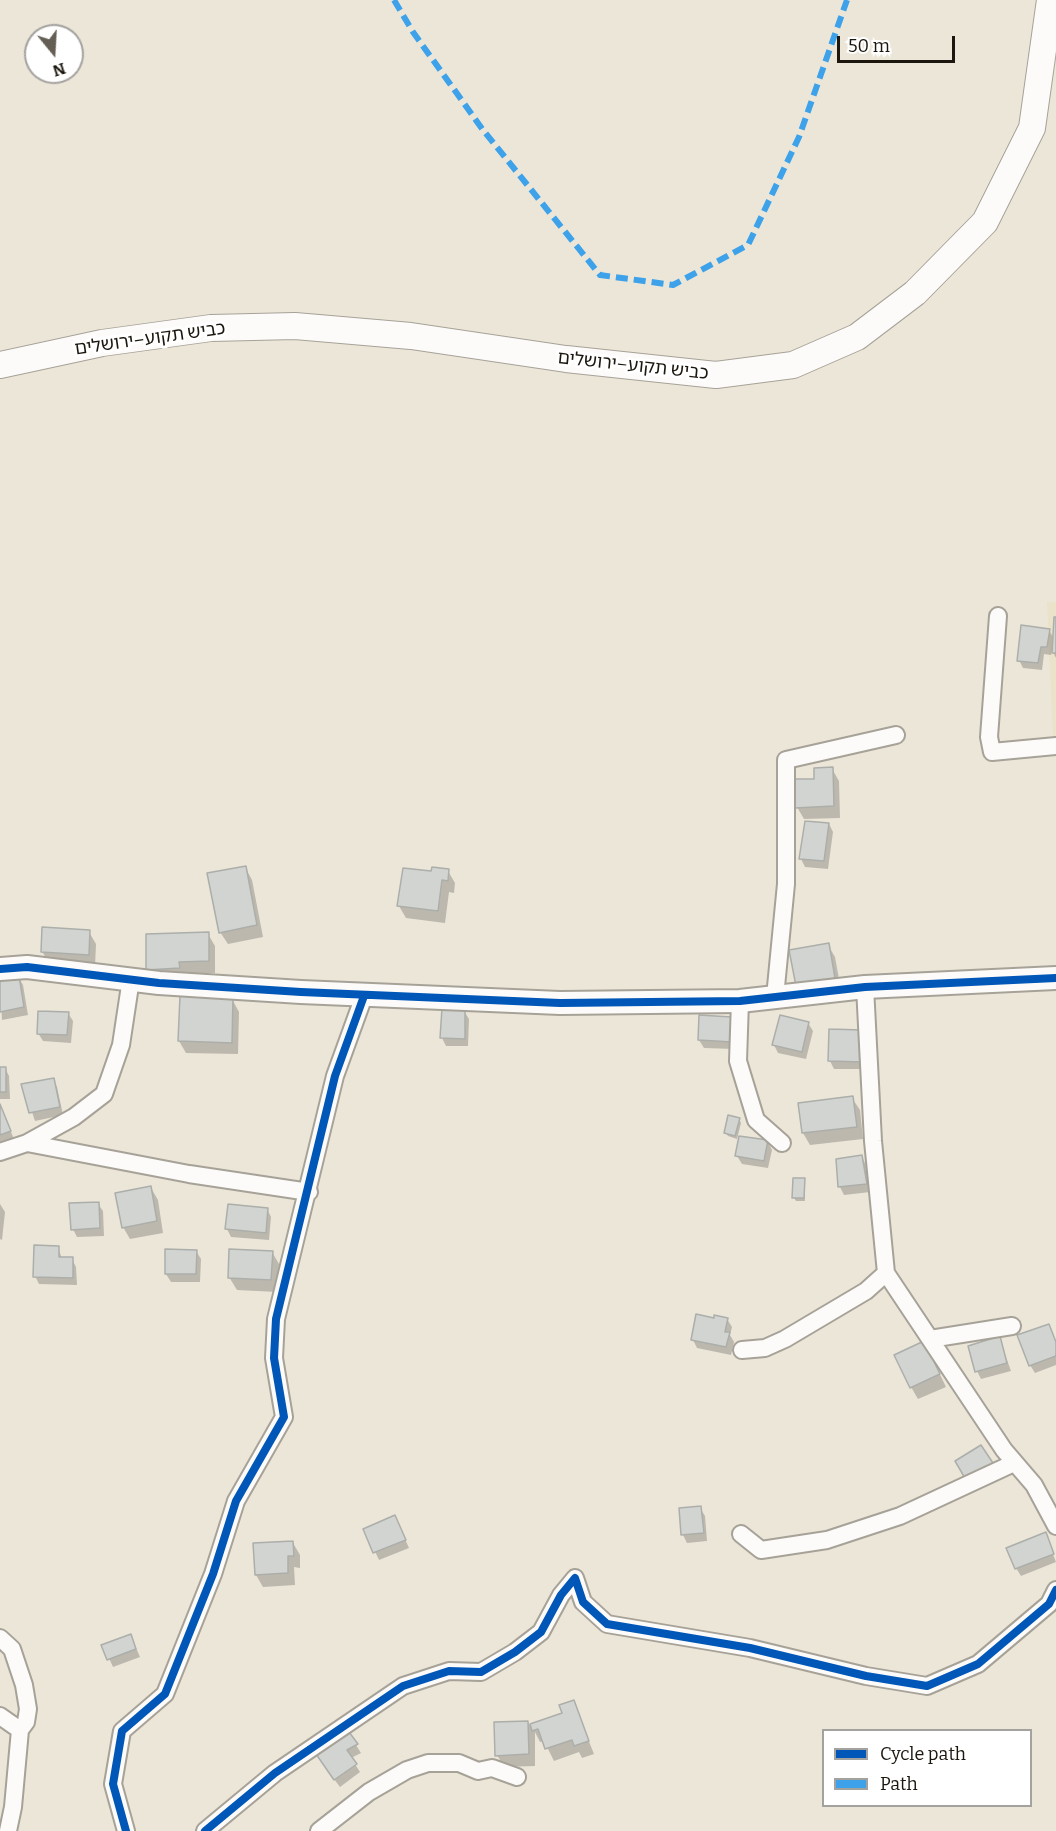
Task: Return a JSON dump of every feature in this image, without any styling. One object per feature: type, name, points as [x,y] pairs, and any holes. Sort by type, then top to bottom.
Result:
[{"type":"main road","name":"כביש תקוע–ירושלים","points":[[0,365],[102,343],[211,328],[296,326],[411,336],[566,359],[716,375],[793,365],[857,337],[915,293],[985,222],[1032,128],[1050,0]]},
{"type":"main road","points":[[0,347],[68,333],[102,343]]},
{"type":"street","points":[[998,616],[989,737],[992,752],[1056,746]]},
{"type":"street","points":[[776,997],[786,884],[786,760],[896,735]]},
{"type":"street","points":[[0,969],[27,967],[131,979],[364,996],[560,1003],[740,1001],[865,987],[1056,978]]},
{"type":"street","points":[[0,1152],[27,1143],[74,1117],[104,1094],[121,1045],[131,979]]},
{"type":"street","points":[[865,987],[873,1141],[886,1273],[1014,1463],[1034,1485],[1056,1526]]},
{"type":"street","points":[[126,1831],[113,1784],[122,1731],[165,1694],[213,1574],[236,1501],[284,1417],[274,1358],[276,1319],[309,1192],[335,1076],[364,996]]},
{"type":"street","points":[[740,1001],[738,1061],[756,1120],[782,1143]]},
{"type":"street","points":[[27,1143],[189,1174],[309,1192]]},
{"type":"street","points":[[742,1350],[765,1348],[786,1339],[866,1291],[886,1273]]},
{"type":"street","points":[[930,1339],[1012,1326]]},
{"type":"street","points":[[741,1534],[761,1550],[827,1540],[900,1516],[1014,1463]]},
{"type":"street","points":[[205,1831],[275,1773],[403,1686],[449,1671],[481,1672],[515,1652],[541,1632],[561,1595],[575,1578],[583,1602],[607,1624],[750,1648],[866,1676],[927,1686],[978,1664],[1049,1604],[1056,1590]]},
{"type":"street","points":[[0,1638],[12,1649],[24,1685],[28,1709],[26,1722],[20,1730],[14,1807],[8,1831]]},
{"type":"street","points":[[0,1716],[20,1730]]},
{"type":"street","points":[[319,1831],[369,1792],[407,1770],[428,1763],[459,1763],[478,1772],[492,1768],[517,1777]]},
{"type":"shaded area","points":[[1047,602],[1056,602],[1056,735],[1053,736]]},
{"type":"building","points":[[1054,617],[1056,617],[1056,653],[1052,653]]},
{"type":"building","points":[[1021,625],[1050,629],[1047,647],[1041,647],[1038,663],[1017,661]]},
{"type":"building","points":[[833,767],[834,806],[795,808],[795,779],[814,779],[814,768]]},
{"type":"building","points":[[805,821],[829,823],[824,861],[799,859]]},
{"type":"building","points":[[246,866],[257,925],[219,933],[207,873]]},
{"type":"building","points":[[432,867],[449,869],[448,881],[442,880],[438,911],[397,906],[403,868],[431,871]]},
{"type":"building","points":[[42,927],[90,930],[89,955],[41,952]]},
{"type":"building","points":[[209,932],[209,961],[179,962],[180,968],[146,970],[146,934]]},
{"type":"building","points":[[829,943],[835,978],[796,986],[789,950]]},
{"type":"building","points":[[19,976],[24,1007],[0,1012],[0,980]]},
{"type":"building","points":[[180,996],[233,998],[232,1043],[178,1041]]},
{"type":"building","points":[[442,1008],[465,1010],[465,1039],[440,1038]]},
{"type":"building","points":[[38,1011],[69,1012],[67,1035],[37,1034]]},
{"type":"building","points":[[699,1015],[732,1017],[732,1042],[698,1040]]},
{"type":"building","points":[[780,1015],[809,1022],[802,1052],[772,1045]]},
{"type":"building","points":[[829,1029],[862,1030],[862,1062],[828,1061]]},
{"type":"building","points":[[0,1067],[6,1067],[6,1092],[0,1092]]},
{"type":"building","points":[[54,1078],[60,1107],[29,1113],[21,1084]]},
{"type":"building","points":[[853,1096],[857,1127],[802,1133],[798,1103]]},
{"type":"building","points":[[0,1104],[11,1131],[0,1135]]},
{"type":"building","points":[[728,1115],[740,1118],[735,1136],[724,1133]]},
{"type":"building","points":[[739,1136],[768,1140],[764,1161],[735,1156]]},
{"type":"building","points":[[862,1155],[867,1184],[838,1187],[836,1159]]},
{"type":"building","points":[[793,1178],[805,1178],[804,1198],[792,1198]]},
{"type":"building","points":[[151,1186],[157,1221],[122,1228],[115,1193]]},
{"type":"building","points":[[99,1202],[100,1228],[71,1230],[69,1203]]},
{"type":"building","points":[[228,1204],[268,1208],[266,1233],[225,1229]]},
{"type":"building","points":[[34,1245],[59,1246],[59,1257],[73,1257],[73,1278],[33,1277]]},
{"type":"building","points":[[165,1249],[197,1250],[196,1274],[165,1274]]},
{"type":"building","points":[[229,1249],[273,1251],[271,1280],[228,1278]]},
{"type":"building","points":[[696,1314],[728,1318],[725,1332],[730,1332],[726,1347],[691,1340]]},
{"type":"building","points":[[1049,1324],[1056,1342],[1056,1356],[1029,1366],[1017,1335]]},
{"type":"building","points":[[1000,1336],[1007,1363],[975,1372],[968,1346]]},
{"type":"building","points":[[924,1341],[940,1374],[910,1388],[894,1355]]},
{"type":"building","points":[[981,1445],[993,1463],[966,1480],[955,1461]]},
{"type":"building","points":[[701,1506],[704,1533],[681,1535],[679,1508]]},
{"type":"building","points":[[395,1515],[406,1540],[373,1553],[363,1529]]},
{"type":"building","points":[[1046,1532],[1054,1554],[1015,1569],[1006,1548]]},
{"type":"building","points":[[293,1541],[294,1556],[288,1556],[288,1573],[255,1575],[253,1543]]},
{"type":"building","points":[[131,1634],[136,1649],[107,1660],[101,1645]]},
{"type":"building","points":[[574,1700],[589,1741],[574,1746],[572,1740],[545,1749],[538,1729],[532,1731],[530,1724],[562,1713],[559,1705]]},
{"type":"building","points":[[528,1721],[529,1754],[495,1756],[494,1722]]},
{"type":"building","points":[[349,1732],[358,1744],[347,1750],[357,1764],[334,1780],[316,1754]]},
{"type":"marked path","points":[[394,0],[413,32],[483,130],[600,275],[673,285],[748,245],[799,137],[847,0]]},
{"type":"cycle path","points":[[0,969],[27,967],[159,983],[301,992],[560,1003],[740,1001],[865,987],[1056,978]]},
{"type":"cycle path","points":[[126,1831],[113,1784],[122,1731],[165,1694],[213,1574],[236,1501],[284,1417],[274,1358],[276,1319],[335,1076],[364,996]]},
{"type":"cycle path","points":[[205,1831],[275,1773],[403,1686],[449,1671],[481,1672],[515,1652],[541,1632],[561,1595],[575,1578],[583,1602],[607,1624],[750,1648],[866,1676],[927,1686],[978,1664],[1049,1604],[1056,1590]]}]
